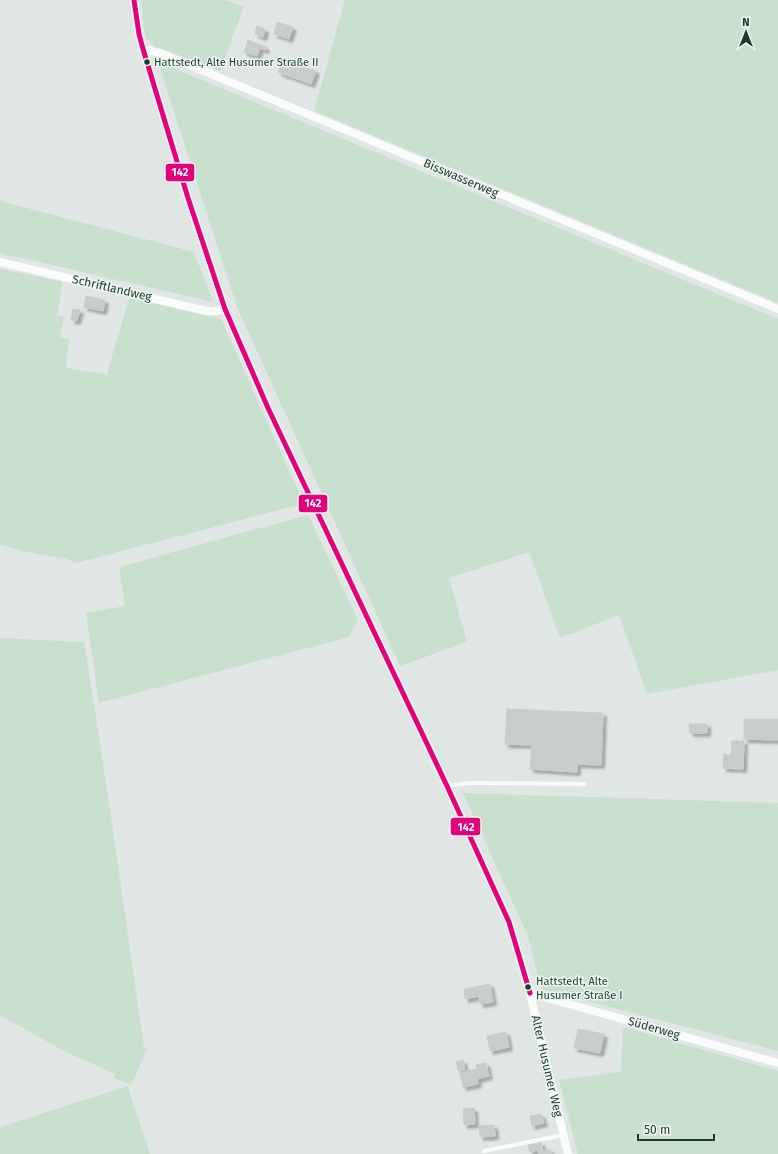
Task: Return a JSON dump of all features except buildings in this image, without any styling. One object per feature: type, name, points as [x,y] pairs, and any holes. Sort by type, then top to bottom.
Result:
[{"type":"street","name":"Alter Husumer Weg","points":[[134,0],[139,34],[143,49],[188,198],[224,309],[268,408],[447,786],[509,922],[530,993],[568,1154]]},
{"type":"street","name":"Bisswasserweg","points":[[143,49],[160,53],[778,310]]},
{"type":"street","name":"Schriftlandweg","points":[[0,262],[206,311],[217,311],[224,309]]},
{"type":"street","name":"Süderweg","points":[[530,993],[778,1063]]},
{"type":"lane","points":[[447,786],[470,783],[584,784]]},
{"type":"lane","points":[[484,1151],[563,1135]]},
{"type":"green space","points":[[141,0],[224,0],[244,6],[220,71],[156,47],[152,44],[145,36]]},
{"type":"green space","points":[[345,0],[778,0],[778,303],[314,111]]},
{"type":"green space","points":[[158,62],[778,319],[778,670],[647,694],[619,615],[560,638],[529,552],[449,578],[467,642],[400,666],[237,307]]},
{"type":"green space","points":[[0,201],[194,252],[213,302],[0,253]]},
{"type":"green space","points":[[0,269],[63,282],[57,315],[64,316],[60,337],[69,339],[66,368],[107,374],[129,298],[221,319],[303,502],[302,504],[76,563],[67,559],[37,554],[0,545]]},
{"type":"green space","points":[[308,515],[358,620],[349,637],[99,703],[86,613],[125,606],[119,567]]},
{"type":"green space","points":[[0,638],[84,642],[108,794],[144,1048],[147,1049],[131,1085],[114,1078],[115,1074],[62,1050],[0,1015]]},
{"type":"green space","points":[[463,793],[778,803],[778,1051],[541,989],[528,936]]},
{"type":"green space","points":[[623,1027],[778,1071],[778,1154],[578,1154],[559,1080],[621,1072]]},
{"type":"green space","points":[[128,1086],[150,1154],[0,1154],[0,1127]]},
{"type":"transit line","name":"142","points":[[134,0],[139,34],[143,49],[188,198],[225,309],[268,408],[447,786],[509,922],[530,993]]},
{"type":"place","name":"Hattstedt, Alte Husumer Straße II","points":[[147,62]]},
{"type":"place","name":"Hattstedt, Alte Husumer Straße I","points":[[528,987]]}]
